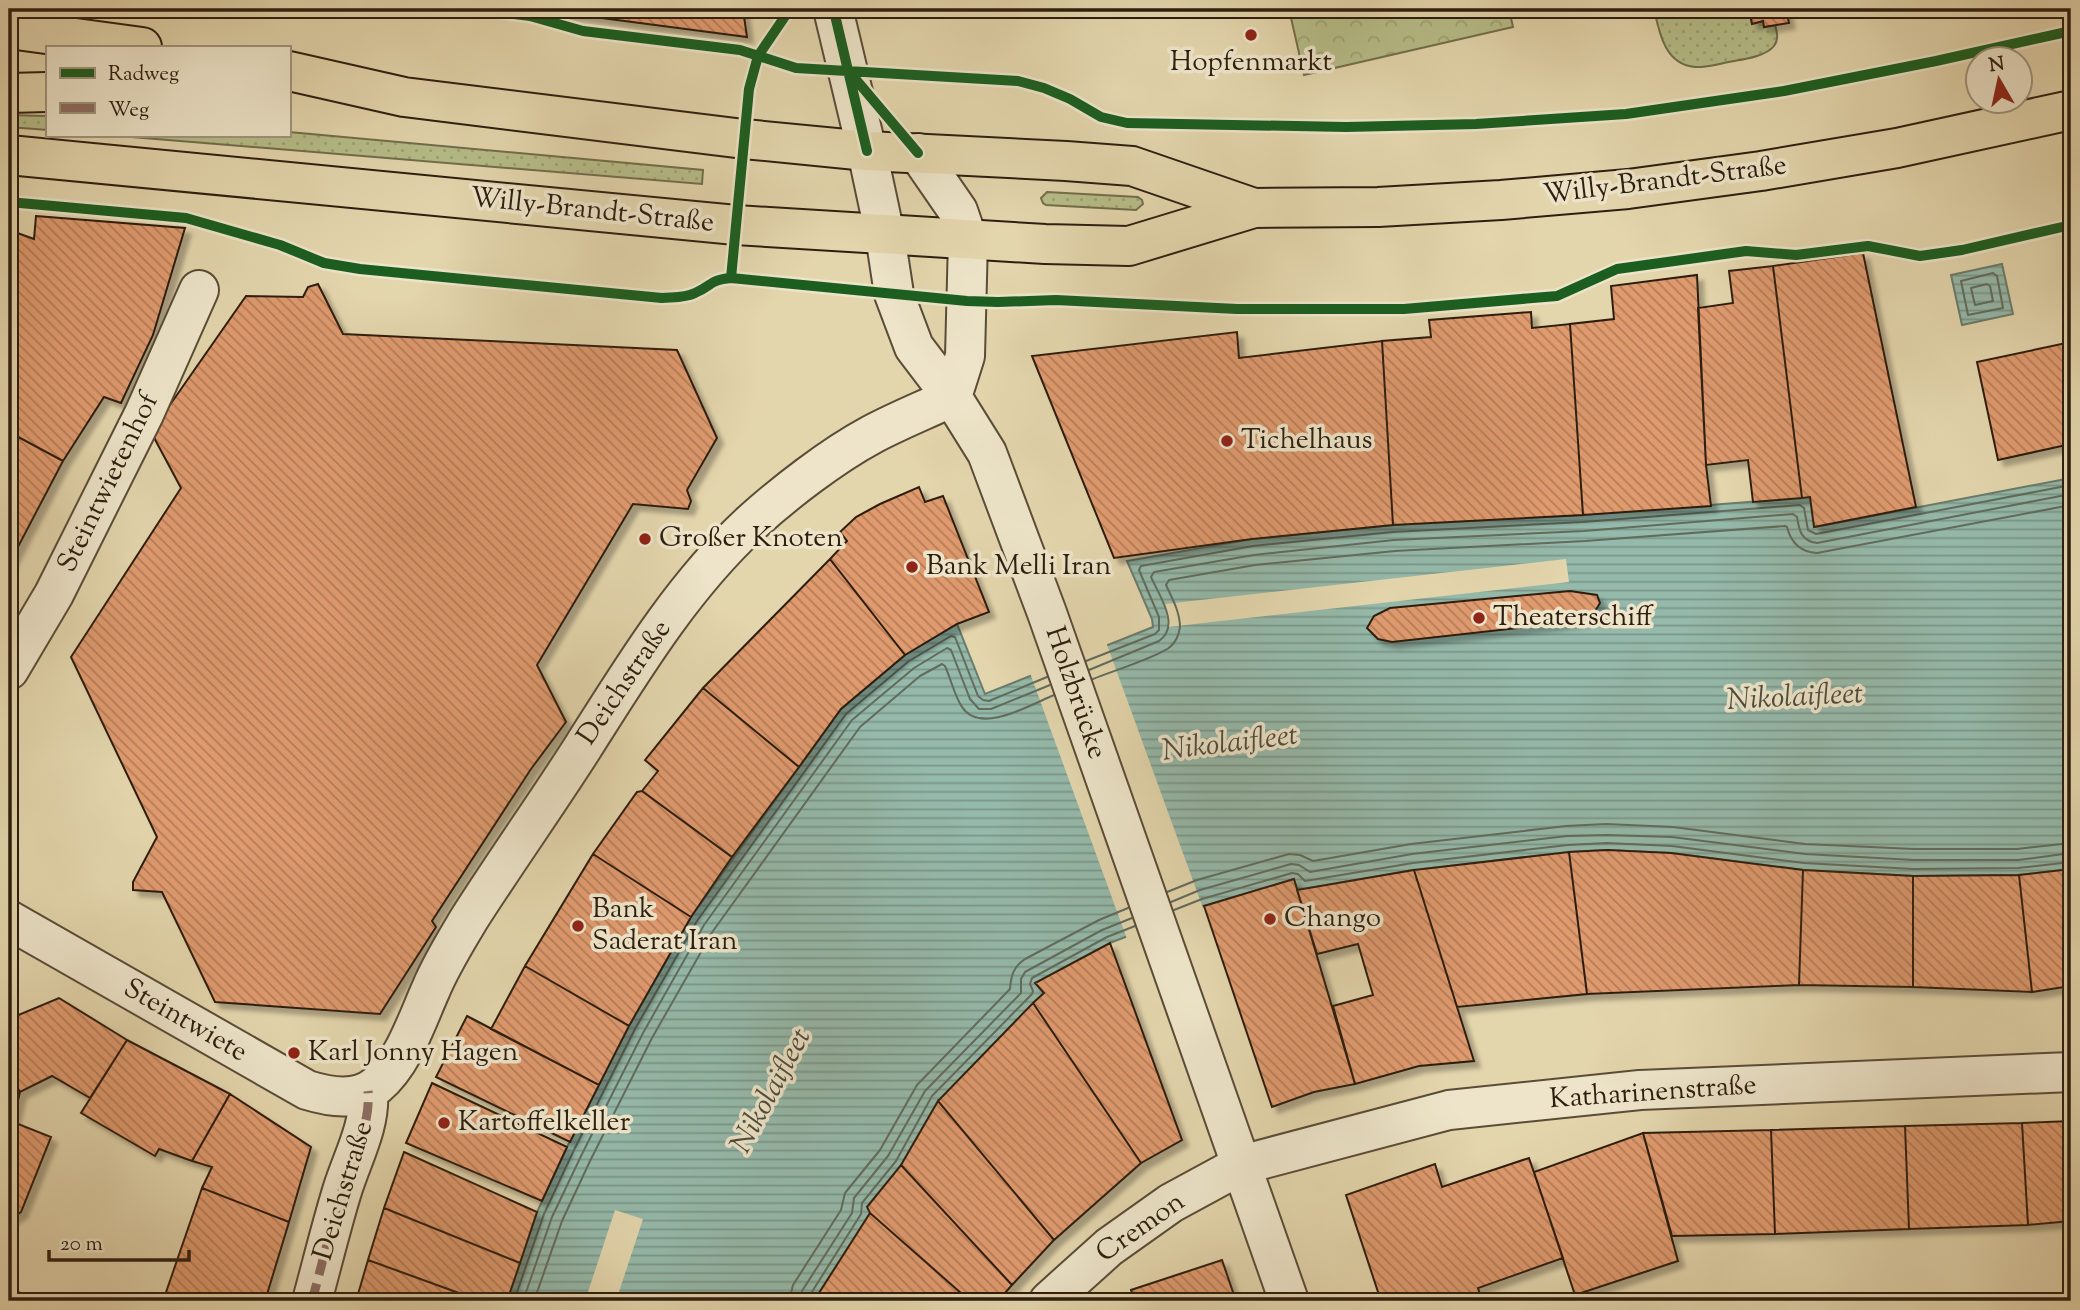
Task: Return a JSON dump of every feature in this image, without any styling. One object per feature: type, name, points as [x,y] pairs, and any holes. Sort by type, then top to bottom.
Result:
[{"type":"main road","points":[[9,29],[135,46]]},
{"type":"main road","name":"Willy-Brandt-Straße","points":[[290,71],[404,97],[744,139],[867,151],[1132,166],[1254,208]]},
{"type":"main road","points":[[9,93],[46,92]]},
{"type":"main road","name":"Willy-Brandt-Straße","points":[[290,99],[404,97]]},
{"type":"main road","name":"Willy-Brandt-Straße","points":[[9,155],[736,225],[968,240],[1129,246],[1254,208],[1500,200],[1641,187],[1883,151],[2071,110]]},
{"type":"street","name":"Holzbrücke","points":[[833,9],[885,235],[894,295],[914,347],[952,397],[988,453],[1289,1301]]},
{"type":"street","points":[[918,153],[958,211],[968,240],[965,356],[952,397]]},
{"type":"street","name":"Steintwietenhof","points":[[9,670],[54,594],[144,414],[199,290]]},
{"type":"street","name":"Deichstraße","points":[[312,1301],[342,1190],[363,1133],[369,1104],[368,1091],[389,1073],[413,1031],[432,986],[469,920],[633,667],[684,598],[750,524],[814,473],[870,435],[952,397]]},
{"type":"street","name":"Steintwiete","points":[[9,920],[307,1090],[341,1097],[368,1091]]},
{"type":"street","name":"Katharinenstraße","points":[[1241,1165],[1449,1110],[1640,1090],[2071,1072]]},
{"type":"street","name":"Cremon","points":[[1049,1301],[1109,1247],[1171,1203],[1241,1165]]},
{"type":"green space","points":[[1289,9],[1509,9],[1513,27],[1304,75]]},
{"type":"green space","points":[[1654,9],[1675,9],[1676,12],[1705,9],[1706,12],[1749,9],[1752,24],[1763,21],[1764,27],[1775,25],[1777,41],[1761,55],[1750,58],[1704,67],[1685,65],[1670,54],[1665,46]]},
{"type":"green space","points":[[9,115],[46,116],[46,130],[9,127]]},
{"type":"green space","points":[[290,132],[703,170],[702,184],[119,136],[290,136]]},
{"type":"green space","points":[[1047,192],[1138,197],[1143,204],[1136,210],[1046,205],[1041,198]]},
{"type":"water","points":[[2002,264],[2013,314],[1962,325],[1951,275]]},
{"type":"water","name":"Nikolaifleet","points":[[2071,478],[2071,869],[2019,875],[1913,876],[1803,870],[1671,853],[1607,850],[1414,870],[1297,890],[1294,879],[1204,906],[1110,943],[1044,993],[938,1101],[901,1165],[814,1301],[507,1301],[537,1212],[567,1147],[629,1026],[691,917],[841,709],[905,655],[957,624],[985,694],[1153,627],[1127,561],[1252,539],[1393,525],[1583,515],[1810,497],[1815,527]]},
{"type":"pier","points":[[1566,559],[1569,582],[1168,627],[1165,604]]},
{"type":"pier","points":[[1106,642],[1203,908],[1127,939],[1030,673]]},
{"type":"pier","points":[[615,1210],[643,1219],[616,1301],[585,1301]]},
{"type":"building","points":[[533,9],[743,9],[747,37]]},
{"type":"building","points":[[1749,9],[1786,9],[1789,23],[1764,27],[1763,21],[1752,24]]},
{"type":"building","points":[[36,216],[185,228],[153,335],[121,403],[104,397],[63,461],[9,432],[9,230],[34,239]]},
{"type":"building","points":[[1863,253],[1916,507],[1814,527],[1810,497],[1802,498],[1773,266]]},
{"type":"building","points":[[1773,266],[1802,498],[1753,502],[1748,460],[1706,465],[1698,308],[1733,303],[1729,271]]},
{"type":"building","points":[[1697,275],[1706,465],[1711,506],[1583,515],[1570,324],[1614,319],[1611,286]]},
{"type":"building","points":[[318,284],[343,334],[677,350],[717,438],[687,490],[691,501],[688,509],[633,504],[537,665],[566,722],[531,769],[432,921],[436,927],[380,1014],[215,1002],[162,892],[133,890],[133,882],[157,837],[71,657],[181,488],[151,432],[246,296],[303,297],[308,287]]},
{"type":"building","points":[[1531,312],[1532,328],[1570,324],[1583,515],[1393,525],[1382,341],[1431,337],[1429,320]]},
{"type":"building","name":"Tichelhaus","points":[[1237,332],[1239,358],[1382,341],[1393,525],[1252,539],[1114,558],[1032,356]]},
{"type":"building","points":[[2071,342],[2071,444],[1998,460],[1977,362]]},
{"type":"building","points":[[9,432],[63,461],[9,564]]},
{"type":"building","points":[[919,487],[925,502],[943,496],[989,612],[957,624],[905,655],[830,559],[847,541],[840,532],[856,517]]},
{"type":"building","points":[[830,559],[905,655],[841,709],[799,767],[703,688]]},
{"type":"building","name":"Theaterschiff","points":[[1570,591],[1597,595],[1600,603],[1594,613],[1581,620],[1554,624],[1392,642],[1378,639],[1367,628],[1374,616],[1390,608]]},
{"type":"building","points":[[703,688],[799,767],[732,857],[642,791],[658,771],[645,760]]},
{"type":"building","points":[[642,791],[732,857],[691,917],[593,854],[637,792]]},
{"type":"building","points":[[1607,850],[1671,853],[1803,870],[1799,985],[1587,994],[1569,852]]},
{"type":"building","points":[[1569,852],[1587,994],[1457,1007],[1414,870]]},
{"type":"building","points":[[593,854],[691,917],[629,1026],[525,966]]},
{"type":"building","points":[[2071,869],[2071,986],[2032,992],[2019,875]]},
{"type":"building","points":[[1414,870],[1474,1061],[1419,1066],[1355,1084],[1333,1006],[1373,995],[1358,944],[1317,954],[1297,890]]},
{"type":"building","points":[[1803,870],[1913,876],[1913,987],[1799,985]]},
{"type":"building","points":[[2019,875],[2032,992],[1913,987],[1913,876]]},
{"type":"building","points":[[1294,879],[1355,1084],[1314,1092],[1272,1107],[1204,906]]},
{"type":"building","points":[[1110,943],[1182,1140],[1141,1163],[1033,1003],[1044,993],[1035,983]]},
{"type":"building","points":[[525,966],[629,1026],[599,1085],[491,1029]]},
{"type":"building","points":[[59,998],[127,1040],[90,1098],[52,1076],[20,1092],[9,1074],[9,1019]]},
{"type":"building","points":[[1033,1003],[1141,1163],[1054,1240],[938,1101]]},
{"type":"building","points":[[467,1016],[599,1085],[570,1142],[436,1077]]},
{"type":"building","points":[[127,1040],[230,1094],[192,1161],[159,1149],[155,1156],[81,1113]]},
{"type":"building","points":[[9,1074],[20,1092],[13,1122],[51,1137],[21,1212],[9,1220]]},
{"type":"building","points":[[432,1083],[567,1147],[542,1201],[406,1143]]},
{"type":"building","points":[[230,1094],[311,1147],[289,1222],[202,1188],[212,1167],[192,1161]]},
{"type":"building","points":[[938,1101],[1054,1240],[1012,1285],[901,1165]]},
{"type":"building","points":[[2071,1121],[2071,1221],[2028,1225],[2022,1123]]},
{"type":"building","points":[[2022,1123],[2028,1225],[1909,1229],[1905,1126]]},
{"type":"building","points":[[1905,1126],[1909,1229],[1775,1234],[1771,1130]]},
{"type":"building","points":[[1771,1130],[1775,1234],[1672,1236],[1643,1133]]},
{"type":"building","points":[[1643,1133],[1678,1261],[1575,1295],[1534,1172]]},
{"type":"building","points":[[404,1152],[537,1212],[520,1263],[384,1208]]},
{"type":"building","points":[[1529,1158],[1563,1258],[1478,1288],[1482,1301],[1381,1301],[1346,1195],[1435,1164],[1442,1187]]},
{"type":"building","points":[[901,1165],[1012,1285],[998,1301],[970,1301],[870,1213],[867,1207]]},
{"type":"building","points":[[202,1188],[289,1222],[265,1301],[163,1301]]},
{"type":"building","points":[[384,1208],[520,1263],[507,1301],[481,1301],[368,1260]]},
{"type":"building","points":[[870,1213],[970,1301],[831,1301],[819,1293]]},
{"type":"building","points":[[368,1260],[481,1301],[356,1301]]},
{"type":"building","points":[[1222,1260],[1236,1301],[1132,1301],[1131,1290]]},
{"type":"building","points":[[11,1289],[39,1301],[9,1301]]},
{"type":"marked path","points":[[312,1301],[342,1191],[364,1129],[368,1091]]},
{"type":"cycle path","points":[[476,9],[530,16],[583,31],[740,50],[796,68],[1018,81],[1070,99],[1101,117],[1127,123],[1346,127],[1476,124],[1626,114],[1784,91],[2071,31]]},
{"type":"cycle path","points":[[731,278],[749,89],[758,56],[790,9]]},
{"type":"cycle path","points":[[834,11],[867,151]]},
{"type":"cycle path","points":[[852,75],[918,153]]},
{"type":"cycle path","points":[[9,202],[186,218],[280,245],[324,263],[360,269],[662,298],[691,295],[714,282],[731,278],[967,301],[1056,300],[1237,309],[1404,309],[1557,296],[1617,269],[1746,251],[1796,255],[1868,246],[1920,256],[1962,250],[2071,225]]},
{"type":"place","name":"Hopfenmarkt","points":[[1251,35]]},
{"type":"place","name":"Tichelhaus","points":[[1227,441]]},
{"type":"place","name":"Großer Knoten","points":[[645,539]]},
{"type":"place","name":"Bank Melli Iran","points":[[912,567]]},
{"type":"place","name":"Theaterschiff","points":[[1479,618]]},
{"type":"place","name":"Chango","points":[[1270,919]]},
{"type":"place","name":"Bank Saderat Iran","points":[[578,926]]},
{"type":"place","name":"Karl Jonny Hagen","points":[[294,1053]]},
{"type":"place","name":"Kartoffelkeller","points":[[444,1123]]}]
